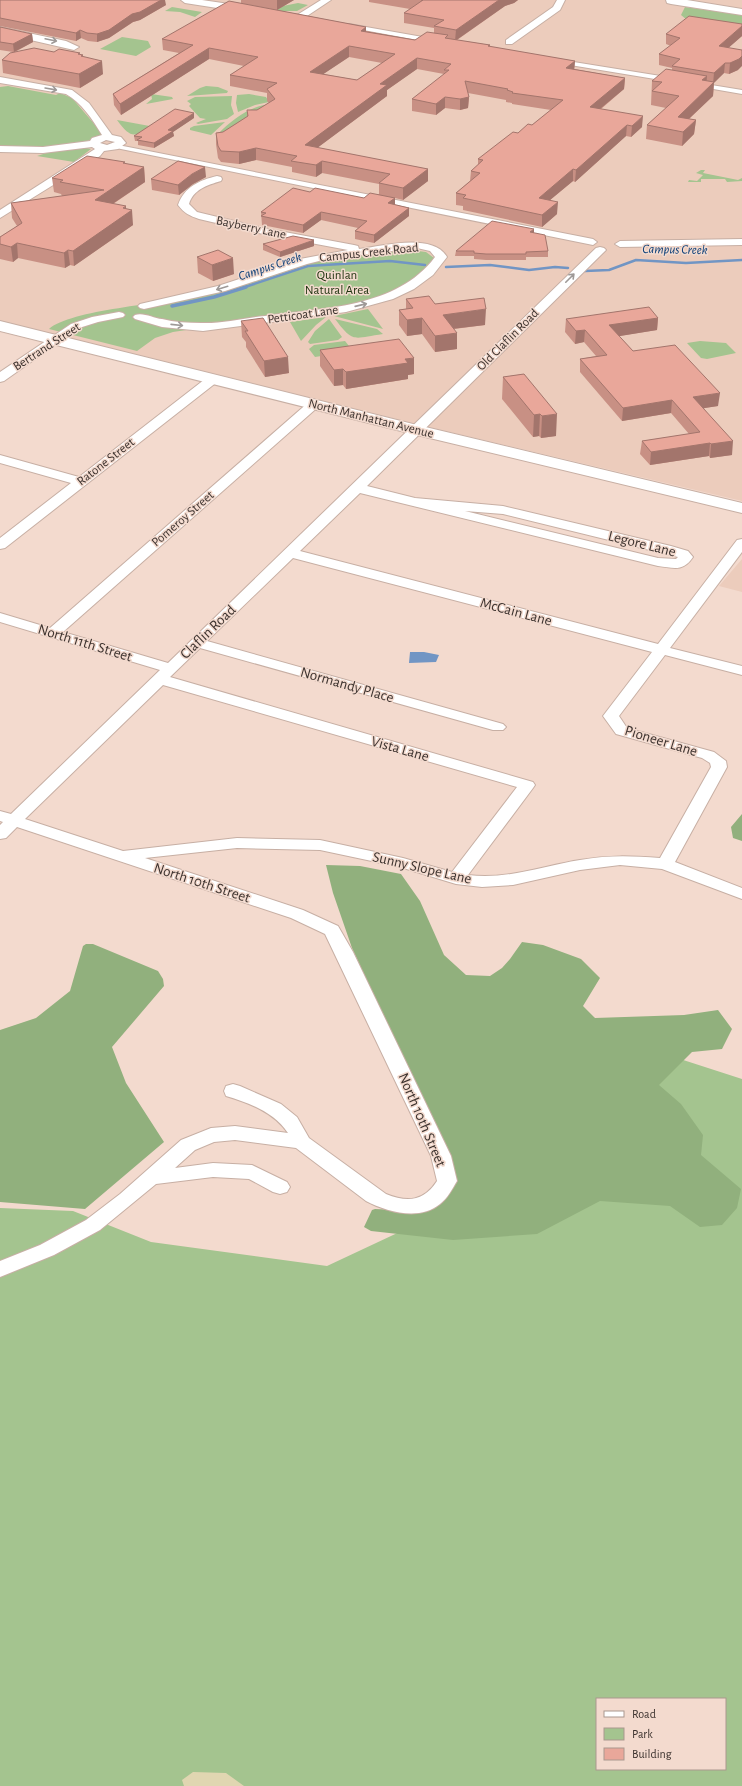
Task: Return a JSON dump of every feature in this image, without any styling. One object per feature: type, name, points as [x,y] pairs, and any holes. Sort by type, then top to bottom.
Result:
[{"type":"street","points":[[185,0],[254,11]]},
{"type":"street","points":[[298,18],[327,0]]},
{"type":"street","points":[[509,42],[557,8],[561,0]]},
{"type":"street","points":[[668,0],[742,12]]},
{"type":"street","points":[[268,13],[313,20]]},
{"type":"street","points":[[342,25],[440,42]]},
{"type":"street","points":[[0,30],[63,43],[68,51],[83,50]]},
{"type":"street","points":[[552,60],[742,92]]},
{"type":"street","points":[[0,80],[69,92],[76,95],[95,117],[106,135],[100,143],[96,154],[0,215]]},
{"type":"street","points":[[0,149],[43,150],[100,143],[602,243],[615,249],[619,248],[620,244],[742,242]]},
{"type":"street","name":"Bayberry Lane","points":[[217,179],[208,181],[186,196],[183,205],[186,209],[203,217],[239,226],[368,251]]},
{"type":"street","name":"Old Claflin Road","points":[[417,430],[542,306],[602,243]]},
{"type":"street","name":"Campus Creek Road","points":[[141,312],[222,289],[304,261],[417,245],[434,249]]},
{"type":"street","name":"Petticoat Lane","points":[[141,312],[162,324],[203,328],[249,323],[366,304],[389,297],[421,280],[441,257],[434,249]]},
{"type":"street","name":"Bertrand Street","points":[[0,378],[75,326],[125,308],[129,318],[141,312]]},
{"type":"street","name":"North Manhattan Avenue","points":[[0,326],[417,430],[742,508]]},
{"type":"street","name":"Ratone Street","points":[[0,545],[213,379]]},
{"type":"street","name":"Pomeroy Street","points":[[53,633],[314,404]]},
{"type":"street","name":"Claflin Road","points":[[0,834],[7,819],[166,674],[417,430]]},
{"type":"street","points":[[0,459],[81,482]]},
{"type":"street","name":"Legore Lane","points":[[357,488],[670,564],[679,564],[686,557],[683,554],[666,549],[503,510],[416,502]]},
{"type":"street","name":"Pioneer Lane","points":[[665,864],[719,767],[718,761],[708,755],[621,731],[612,716],[660,650],[742,543]]},
{"type":"street","name":"McCain Lane","points":[[290,553],[742,671]]},
{"type":"street","name":"North 11th Street","points":[[0,617],[53,633],[166,674]]},
{"type":"street","name":"Normandy Place","points":[[197,643],[498,727]]},
{"type":"street","name":"Vista Lane","points":[[166,674],[527,785],[456,879]]},
{"type":"street","name":"North 10th Street","points":[[0,1268],[47,1250],[93,1225],[127,1199],[188,1145],[212,1135],[235,1133],[266,1136],[301,1142],[372,1196],[386,1204],[414,1205],[428,1202],[439,1193],[447,1181],[441,1156],[344,952],[332,930],[297,914],[7,819]]},
{"type":"street","name":"Sunny Slope Lane","points":[[120,856],[237,843],[320,845],[402,862],[456,879],[482,882],[514,880],[580,865],[620,860],[665,864],[742,894]]},
{"type":"street","points":[[233,1091],[261,1100],[286,1116],[297,1131],[301,1142]]},
{"type":"street","points":[[149,1178],[221,1170],[252,1172],[280,1187]]},
{"type":"shaded area","points":[[0,0],[742,0],[742,501],[433,428],[0,321]]},
{"type":"shaded area","points":[[742,559],[742,592],[719,586]]},
{"type":"green space","points":[[298,3],[308,5],[297,11],[275,11],[283,6]]},
{"type":"green space","points":[[172,7],[202,12],[195,17],[180,12],[165,11]]},
{"type":"green space","points":[[685,7],[742,15],[742,27],[687,20],[681,15]]},
{"type":"green space","points":[[122,37],[148,41],[151,47],[136,56],[100,49]]},
{"type":"green space","points":[[8,86],[56,95],[60,93],[72,98],[102,133],[102,135],[87,141],[59,146],[0,146],[0,87]]},
{"type":"green space","points":[[206,86],[218,87],[228,91],[227,93],[187,96]]},
{"type":"green space","points":[[151,94],[172,97],[173,99],[146,104],[152,99]]},
{"type":"green space","points":[[249,94],[266,97],[269,102],[255,105],[238,112],[236,103],[237,95]]},
{"type":"green space","points":[[232,96],[231,105],[234,114],[227,119],[198,124],[196,123],[206,119],[200,118],[189,106],[191,104],[187,101],[195,97]]},
{"type":"green space","points":[[272,104],[249,125],[219,133],[230,123],[250,110]]},
{"type":"green space","points":[[117,120],[155,127],[142,133],[133,134],[126,131]]},
{"type":"green space","points":[[225,122],[211,135],[190,130],[190,128],[194,126]]},
{"type":"green space","points":[[86,148],[91,149],[74,162],[37,156],[53,151]]},
{"type":"green space","points":[[701,170],[705,170],[703,173],[738,180],[742,178],[742,181],[727,182],[725,179],[701,179],[701,182],[688,182],[689,180],[697,181],[703,175],[696,173]]},
{"type":"green space","name":"Quinlan Natural Area","points":[[410,250],[426,252],[434,258],[411,283],[372,300],[340,307],[173,332],[155,338],[137,351],[49,329],[60,322],[96,312],[210,294],[304,264],[330,258]]},
{"type":"green space","points":[[368,309],[383,329],[334,316]]},
{"type":"green space","points":[[326,317],[301,341],[290,322]]},
{"type":"green space","points":[[329,319],[342,337],[338,340],[310,344],[308,342],[315,331]]},
{"type":"green space","points":[[335,319],[377,329],[383,334],[360,338],[351,336]]},
{"type":"green space","points":[[345,341],[353,351],[315,357],[309,349],[314,345]]},
{"type":"green space","points":[[700,341],[726,343],[736,353],[707,359],[701,358],[687,343]]},
{"type":"green space","points":[[742,814],[742,841],[733,838],[731,827]]},
{"type":"green space","points":[[326,865],[360,866],[401,874],[420,901],[444,955],[466,975],[490,976],[502,968],[522,942],[543,945],[581,959],[600,978],[583,1006],[595,1018],[684,1015],[718,1010],[732,1029],[722,1049],[692,1052],[659,1085],[681,1104],[703,1135],[701,1155],[741,1189],[737,1208],[722,1225],[700,1227],[670,1206],[600,1201],[537,1234],[453,1240],[371,1231],[364,1227],[372,1210],[375,1209],[398,1210],[433,1205],[454,1172],[352,948],[333,893]]},
{"type":"green space","points":[[86,944],[93,944],[158,971],[163,979],[164,986],[112,1047],[126,1083],[164,1142],[85,1209],[0,1202],[0,1030],[36,1018],[70,991],[83,946]]},
{"type":"green space","points":[[371,959],[742,1079],[742,1786],[0,1786],[0,1208],[73,1211],[151,1242],[327,1266],[440,1213],[466,1173]]},
{"type":"sand","points":[[193,1772],[226,1773],[244,1786],[184,1786],[182,1780]]},
{"type":"water","points":[[410,652],[424,652],[439,655],[436,662],[409,663]]},
{"type":"building","points":[[0,0],[161,0],[140,12],[132,14],[109,30],[97,34],[87,33],[80,30],[76,33],[0,18]]},
{"type":"building","points":[[423,0],[499,0],[456,30],[434,26],[444,20],[404,13]]},
{"type":"building","points":[[229,1],[366,27],[361,31],[415,40],[427,32],[448,35],[445,38],[575,61],[566,68],[625,78],[590,107],[643,116],[632,126],[627,125],[576,170],[573,169],[539,198],[558,202],[542,215],[463,198],[466,195],[456,193],[480,173],[471,171],[483,160],[478,159],[513,132],[518,133],[528,124],[532,125],[563,100],[512,93],[513,92],[507,90],[508,89],[465,81],[469,97],[460,99],[445,97],[436,104],[412,99],[449,70],[444,70],[451,64],[417,58],[380,84],[387,85],[305,145],[428,169],[403,188],[379,183],[390,174],[322,161],[316,165],[291,161],[297,156],[256,148],[239,152],[221,151],[218,146],[216,133],[223,132],[248,116],[247,110],[257,110],[275,99],[267,89],[277,83],[230,75],[258,57],[209,48],[120,104],[113,94],[193,45],[162,39]],"holes":[[[349,46],[395,54],[357,80],[310,72]]]},
{"type":"building","points":[[689,16],[742,24],[742,26],[719,46],[742,50],[742,56],[730,63],[725,63],[714,73],[672,66],[680,59],[659,54],[680,38],[666,34]]},
{"type":"building","points":[[0,27],[32,34],[13,44],[0,42]]},
{"type":"building","points":[[34,48],[54,52],[59,49],[80,53],[78,54],[83,55],[81,56],[102,61],[79,74],[2,60],[10,53]]},
{"type":"building","points":[[666,69],[707,76],[702,80],[714,82],[678,117],[696,120],[683,132],[647,125],[679,96],[652,91],[662,82],[652,81]]},
{"type":"building","points":[[175,109],[194,113],[168,130],[173,131],[154,143],[137,140],[142,137],[134,136]]},
{"type":"building","points":[[87,156],[125,162],[123,163],[144,167],[95,200],[126,206],[123,208],[132,210],[73,251],[68,250],[64,253],[17,243],[11,247],[0,244],[0,237],[22,223],[11,203],[104,190],[60,182],[63,180],[52,178]]},
{"type":"building","points":[[178,161],[205,167],[192,174],[178,185],[151,179]]},
{"type":"building","points":[[293,188],[310,192],[315,188],[364,198],[370,193],[395,198],[388,203],[409,208],[374,235],[355,231],[367,221],[321,212],[303,225],[261,216],[266,213],[261,212]]},
{"type":"building","points":[[492,221],[534,229],[530,232],[545,235],[548,251],[526,252],[526,254],[486,254],[474,253],[474,251],[456,251]]},
{"type":"building","points":[[293,236],[314,240],[280,252],[263,244]]},
{"type":"building","points":[[218,250],[233,258],[212,265],[197,257]]},
{"type":"building","points":[[429,296],[435,304],[484,298],[486,309],[443,315],[457,333],[435,336],[422,318],[407,320],[399,310],[413,308],[406,299]]},
{"type":"building","points":[[649,307],[658,318],[609,325],[633,351],[675,345],[720,393],[693,397],[733,441],[651,452],[642,441],[700,432],[672,400],[623,408],[580,359],[607,355],[585,330],[576,331],[566,319]]},
{"type":"building","points":[[263,318],[288,357],[264,361],[245,331],[248,331],[241,321]]},
{"type":"building","points":[[399,339],[414,358],[405,359],[408,363],[346,372],[343,369],[334,370],[320,350]]},
{"type":"building","points":[[524,374],[557,414],[542,416],[540,414],[534,415],[503,377]]},
{"type":"waterway","name":"Campus Creek","points":[[585,271],[609,270],[636,260],[686,263],[742,260]]},
{"type":"waterway","name":"Campus Creek","points":[[242,288],[308,266],[390,261],[425,265]]},
{"type":"waterway","name":"Campus Creek","points":[[446,267],[490,265],[529,270],[555,267],[568,268]]},
{"type":"waterway","name":"Campus Creek","points":[[172,306],[214,297],[246,287]]}]
